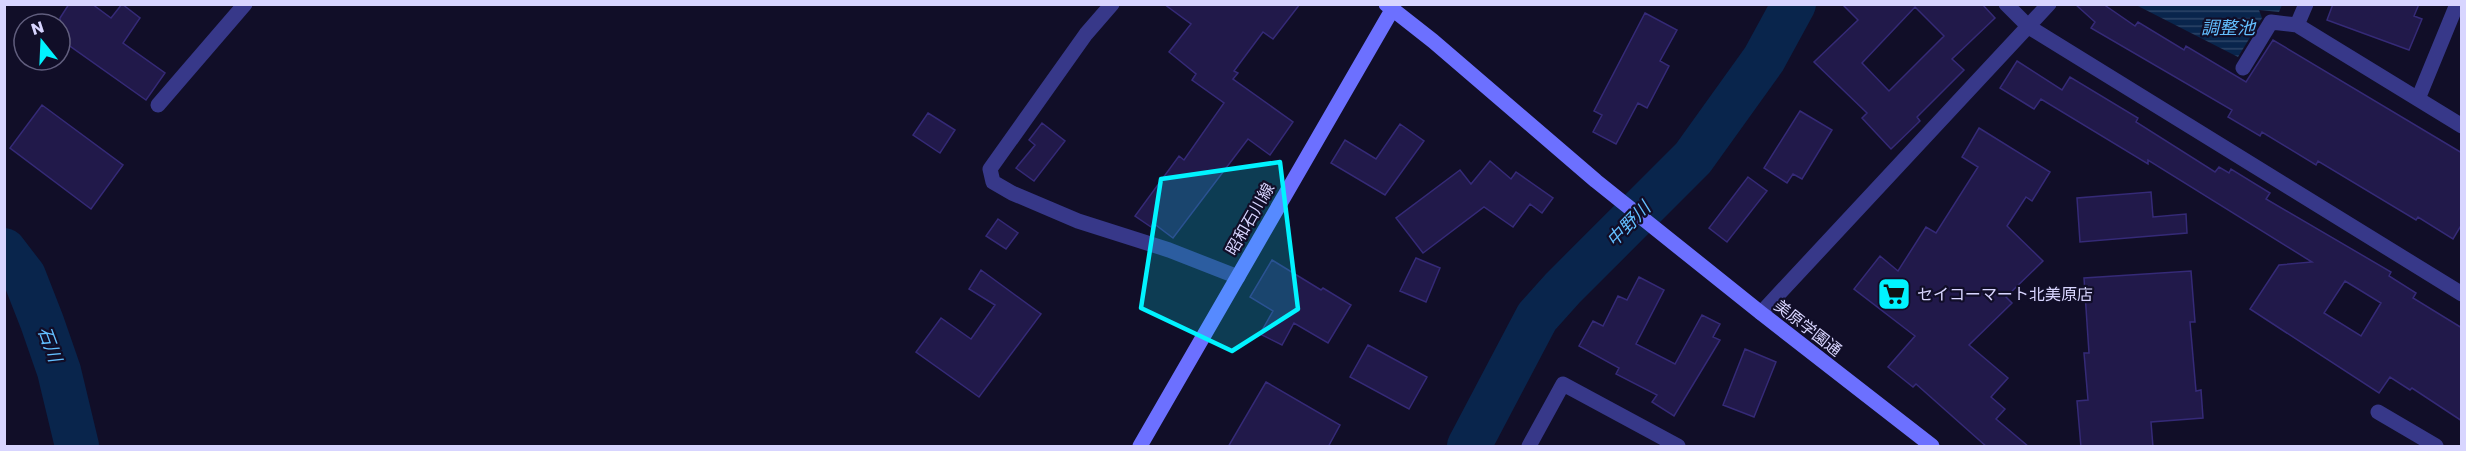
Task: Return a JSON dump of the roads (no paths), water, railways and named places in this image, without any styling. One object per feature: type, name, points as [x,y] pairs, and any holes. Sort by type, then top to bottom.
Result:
[{"type":"street","points":[[158,105],[245,4]]},
{"type":"street","points":[[1112,4],[1086,34],[990,169],[993,183],[1012,194],[1078,221],[1169,250],[1238,277]]},
{"type":"street","points":[[2006,4],[2029,27],[2462,294]]},
{"type":"street","points":[[1761,314],[2049,4]]},
{"type":"street","points":[[2297,25],[2306,4]]},
{"type":"street","points":[[2418,99],[2455,28],[2457,4]]},
{"type":"street","name":"昭和石川線","points":[[1140,447],[1389,7]]},
{"type":"street","name":"美原学園通","points":[[1389,7],[1433,41],[1663,235],[1932,447]]},
{"type":"street","points":[[2243,68],[2271,22],[2297,25],[2462,126]]},
{"type":"street","points":[[1529,447],[1563,384],[1678,447]]},
{"type":"street","points":[[2378,412],[2436,447]]},
{"type":"water","name":"調整池","points":[[2136,5],[2282,5],[2279,12],[2259,10],[2262,18],[2238,57]]},
{"type":"waterway","name":"中野川","points":[[1469,446],[1537,317],[1693,158],[1764,59],[1794,4]]},
{"type":"waterway","name":"石川","points":[[4,250],[24,276],[42,322],[59,371],[77,446]]},
{"type":"place","name":"セイコーマート北美原店","points":[[1894,294]]}]
